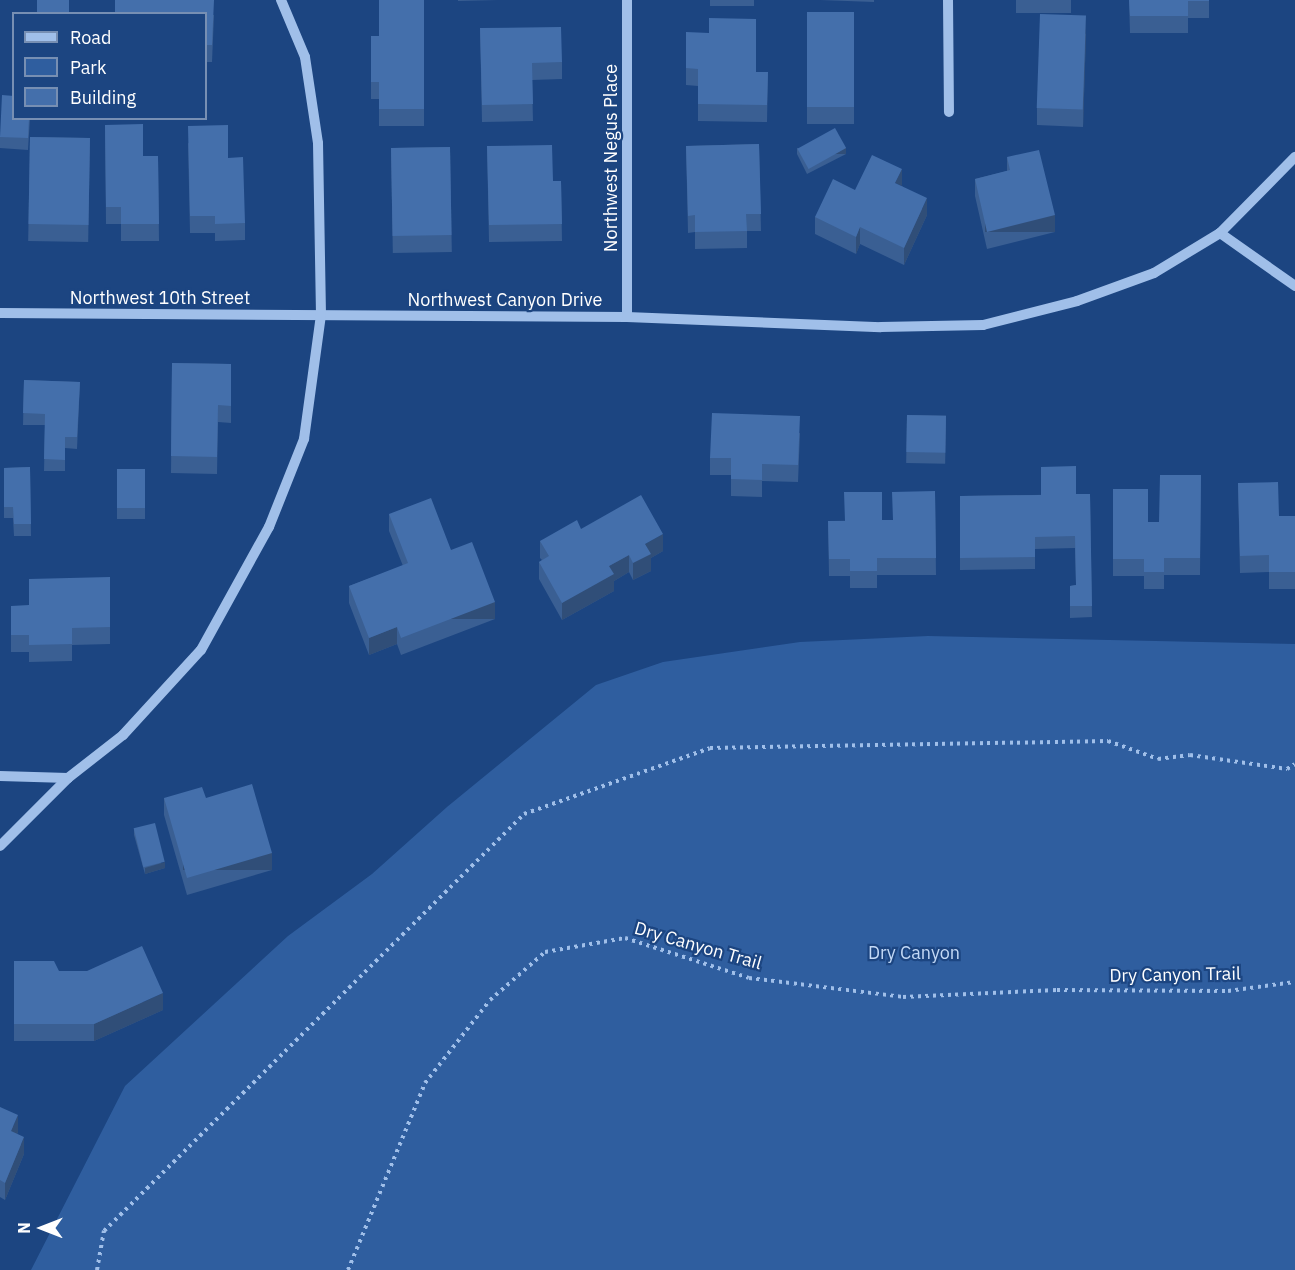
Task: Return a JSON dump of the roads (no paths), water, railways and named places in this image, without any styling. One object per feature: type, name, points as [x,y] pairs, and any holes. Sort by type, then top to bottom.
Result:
[{"type":"street","points":[[0,846],[68,778],[123,735],[201,650],[269,527],[304,439],[321,315],[318,143],[305,57],[281,0]]},
{"type":"street","name":"Northwest Negus Place","points":[[627,0],[627,317]]},
{"type":"street","points":[[948,0],[949,112]]},
{"type":"street","name":"Northwest Canyon Drive","points":[[321,315],[627,317],[881,327],[983,325],[1077,301],[1154,273],[1220,233],[1295,157]]},
{"type":"street","points":[[1220,233],[1295,285]]},
{"type":"street","name":"Northwest 10th Street","points":[[0,314],[321,315]]},
{"type":"street","points":[[0,776],[68,778]]},
{"type":"park label","name":"Dry Canyon","points":[[914,953]]}]
